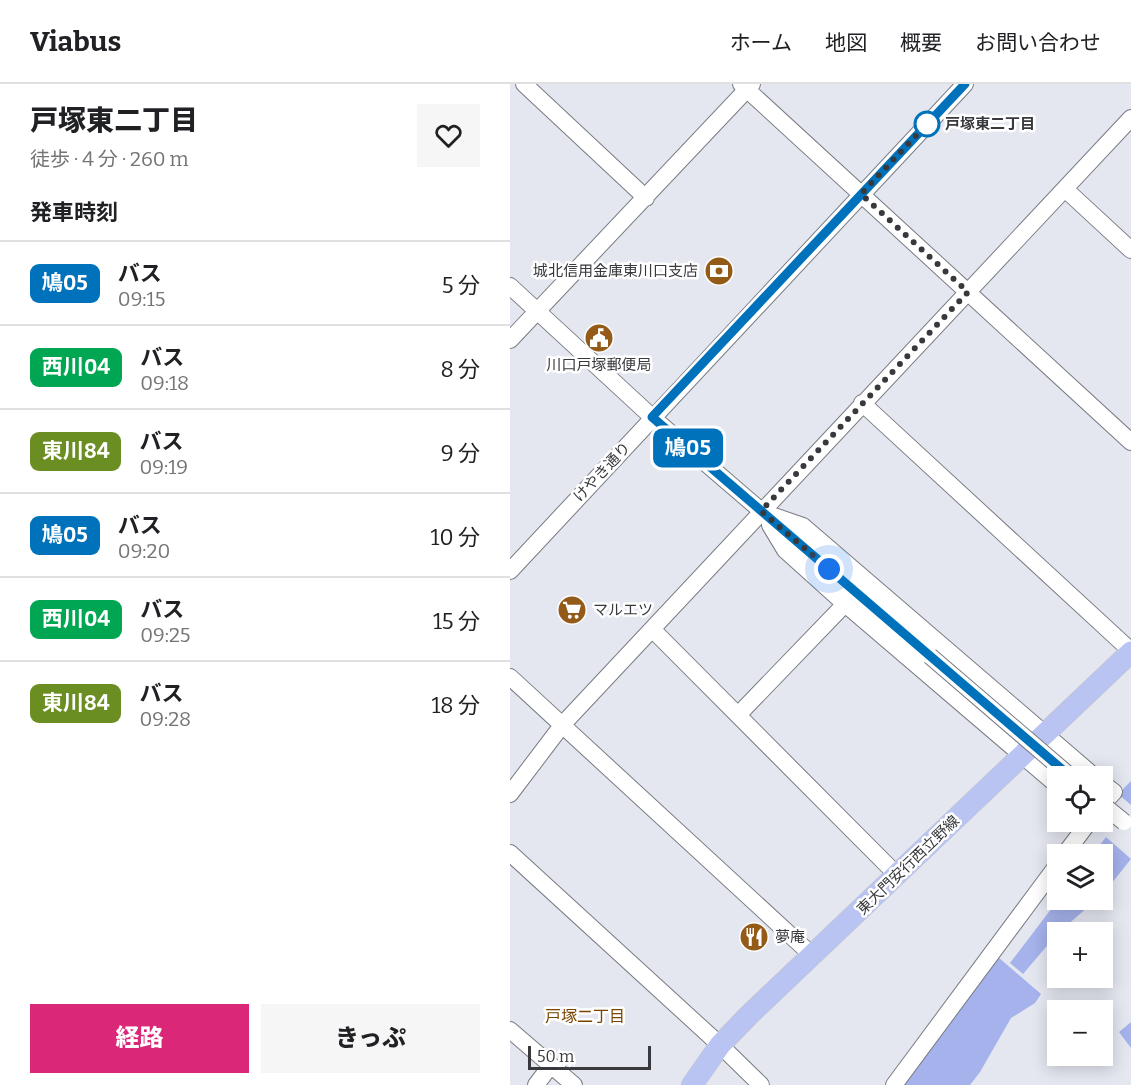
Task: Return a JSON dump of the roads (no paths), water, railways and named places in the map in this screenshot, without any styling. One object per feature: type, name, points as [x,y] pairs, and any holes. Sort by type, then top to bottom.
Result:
[{"type":"main road","name":"東大門安行西立野線","points":[[692,1085],[720,1045],[1131,652]]},
{"type":"street","points":[[524,84],[646,198]]},
{"type":"street","name":"けやき通り","points":[[510,571],[965,84]]},
{"type":"street","points":[[510,340],[646,198],[746,86],[1131,442]]},
{"type":"street","points":[[510,794],[563,724],[1131,118]]},
{"type":"street","points":[[1065,189],[1131,250]]},
{"type":"street","points":[[510,286],[652,417],[1058,766]]},
{"type":"street","points":[[862,403],[1131,652]]},
{"type":"street","points":[[761,511],[785,550],[1047,776]]},
{"type":"street","points":[[761,511],[802,526],[1082,766]]},
{"type":"street","points":[[739,714],[845,604]]},
{"type":"street","points":[[653,630],[897,875]]},
{"type":"street","points":[[510,677],[813,956]]},
{"type":"street","points":[[1113,813],[1128,825]]},
{"type":"street","points":[[1072,844],[1081,832]]},
{"type":"street","points":[[510,853],[761,1085]]},
{"type":"street","points":[[894,1085],[1047,879]]},
{"type":"street","points":[[510,1030],[574,1085]]},
{"type":"street","points":[[536,1085],[551,1065]]},
{"type":"place","name":"戸塚東二丁目","points":[[927,124]]},
{"type":"place","name":"城北信用金庫東川口支店","points":[[719,271]]},
{"type":"place","name":"川口戸塚郵便局","points":[[599,338]]},
{"type":"place","name":"マルエツ","points":[[572,610]]},
{"type":"place","name":"夢庵","points":[[754,937]]},
{"type":"district","name":"戸塚二丁目","points":[[585,1016]]}]
